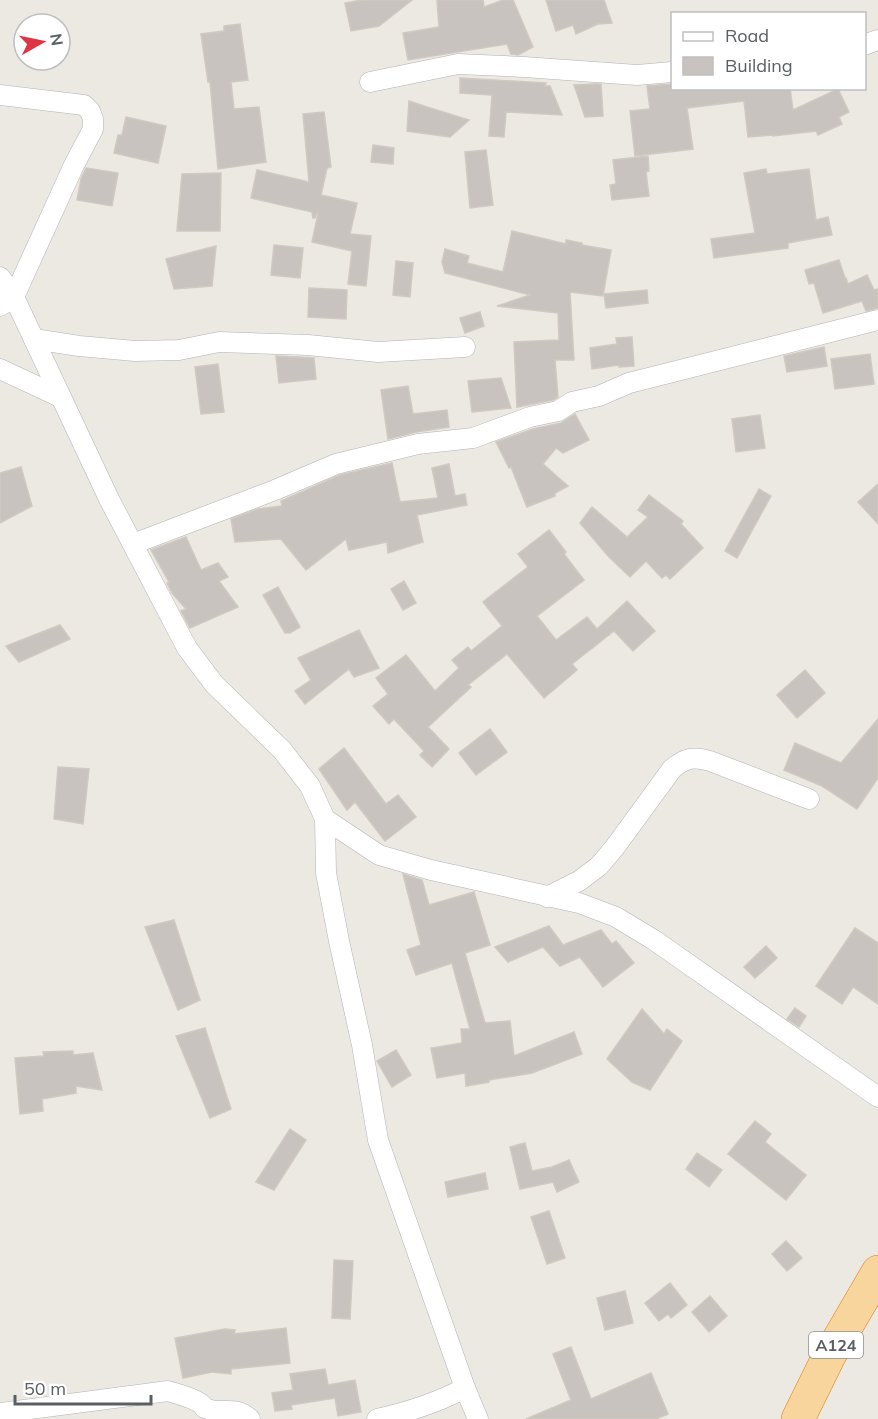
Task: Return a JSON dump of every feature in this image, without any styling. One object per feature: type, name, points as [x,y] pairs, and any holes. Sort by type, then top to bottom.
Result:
[{"type":"highway","name":"A124","points":[[798,1419],[830,1356],[878,1272]]},
{"type":"street","points":[[370,82],[458,64],[637,75],[671,72]]},
{"type":"street","points":[[0,95],[84,105],[90,111],[93,119],[93,129],[7,302]]},
{"type":"street","points":[[0,277],[7,302],[34,339],[109,498],[187,648],[214,684],[282,750],[310,786],[325,819],[326,873],[362,1045],[378,1140],[478,1419]]},
{"type":"street","points":[[133,544],[275,490],[336,464],[418,444],[473,438],[530,417],[558,411],[572,402],[599,396],[629,382],[878,320]]},
{"type":"street","points":[[34,339],[135,351],[180,350],[219,342],[308,345],[378,352],[465,347]]},
{"type":"street","points":[[0,369],[60,397]]},
{"type":"street","points":[[547,897],[579,881],[598,866],[615,847],[672,769],[680,762],[690,758],[710,761],[809,799]]},
{"type":"street","points":[[325,819],[380,855],[431,870],[579,903],[616,917],[654,940],[878,1097]]},
{"type":"street","points":[[376,1419],[416,1409],[444,1399],[465,1388]]},
{"type":"street","points":[[0,1413],[168,1392],[200,1403],[205,1408],[235,1410],[250,1419]]},
{"type":"building","points":[[362,0],[412,0],[379,26],[351,31],[345,3]]},
{"type":"building","points":[[437,0],[483,0],[484,7],[503,0],[513,0],[533,47],[518,55],[511,54],[507,44],[408,60],[403,33],[439,27]]},
{"type":"building","points":[[546,0],[604,0],[612,23],[598,24],[576,34],[573,25],[556,31]]},
{"type":"building","points":[[240,24],[248,80],[231,82],[234,109],[259,107],[266,162],[218,169],[210,82],[208,82],[201,34],[224,31],[224,26]]},
{"type":"building","points":[[460,78],[546,83],[545,86],[550,86],[562,115],[506,112],[504,137],[489,136],[492,95],[460,93]]},
{"type":"building","points":[[601,84],[603,116],[585,117],[574,85]]},
{"type":"building","points":[[671,84],[671,90],[790,90],[793,110],[838,90],[849,112],[839,117],[842,124],[818,135],[816,131],[748,137],[744,101],[687,108],[693,149],[635,156],[630,111],[650,109],[647,86]]},
{"type":"building","points":[[409,101],[469,120],[450,137],[407,131]]},
{"type":"building","points":[[324,112],[331,167],[327,168],[321,195],[357,203],[350,234],[371,236],[366,286],[348,284],[352,251],[312,242],[317,213],[313,218],[312,212],[251,198],[257,170],[309,182],[303,114]]},
{"type":"building","points":[[126,117],[166,126],[158,163],[114,153],[118,135],[122,135]]},
{"type":"building","points":[[373,145],[394,148],[393,164],[371,162]]},
{"type":"building","points":[[486,150],[493,205],[470,208],[465,152]]},
{"type":"building","points":[[648,156],[649,171],[646,172],[649,196],[612,200],[610,185],[616,184],[613,160]]},
{"type":"building","points":[[86,168],[118,173],[112,206],[77,200],[81,179]]},
{"type":"building","points":[[766,169],[767,174],[809,169],[816,220],[828,217],[832,235],[788,243],[788,248],[714,258],[711,239],[755,233],[744,173]]},
{"type":"building","points":[[221,173],[220,231],[177,231],[182,174]]},
{"type":"building","points":[[512,231],[566,244],[566,240],[611,250],[603,296],[570,292],[574,360],[555,360],[558,397],[517,407],[514,342],[559,340],[558,313],[497,306],[530,295],[445,273],[442,262],[445,249],[469,256],[467,263],[503,272]]},
{"type":"building","points":[[274,245],[303,248],[300,278],[271,275]]},
{"type":"building","points":[[216,246],[212,286],[174,289],[166,259]]},
{"type":"building","points":[[839,260],[848,284],[867,275],[874,290],[878,289],[878,308],[866,311],[862,301],[823,313],[814,283],[809,284],[805,270]]},
{"type":"building","points":[[396,261],[413,263],[410,297],[393,295]]},
{"type":"building","points":[[309,288],[347,290],[346,319],[308,317]]},
{"type":"building","points":[[647,290],[648,303],[606,308],[604,294]]},
{"type":"building","points":[[480,312],[484,326],[465,333],[460,318]]},
{"type":"building","points":[[632,337],[634,366],[619,367],[619,365],[592,369],[590,348],[617,344],[616,338]]},
{"type":"building","points":[[824,347],[827,366],[787,372],[784,356]]},
{"type":"building","points":[[870,354],[874,384],[835,389],[831,359]]},
{"type":"building","points":[[276,356],[314,358],[316,379],[279,383]]},
{"type":"building","points":[[218,364],[224,412],[201,414],[195,367]]},
{"type":"building","points":[[501,378],[511,408],[472,412],[468,381]]},
{"type":"building","points":[[408,386],[413,414],[447,410],[449,427],[388,439],[381,390]]},
{"type":"building","points":[[575,414],[589,440],[563,453],[556,448],[543,464],[568,486],[555,493],[555,496],[527,507],[511,467],[509,468],[496,442],[533,429],[561,423]]},
{"type":"building","points":[[760,415],[765,448],[736,452],[732,419]]},
{"type":"building","points":[[392,463],[400,502],[438,498],[432,468],[449,464],[455,496],[465,494],[467,505],[417,515],[423,542],[388,553],[387,542],[349,550],[346,539],[306,570],[281,539],[235,542],[231,519],[258,509],[282,506],[281,501],[340,475]]},
{"type":"building","points":[[21,467],[32,506],[0,523],[0,473]]},
{"type":"building","points":[[878,484],[878,524],[858,502]]},
{"type":"building","points":[[759,489],[771,496],[737,558],[725,551]]},
{"type":"building","points":[[649,495],[683,521],[681,524],[703,548],[670,579],[666,575],[662,578],[646,561],[630,577],[608,556],[580,523],[592,507],[627,537],[648,517],[638,510]]},
{"type":"building","points":[[549,530],[584,580],[537,616],[556,640],[587,617],[597,629],[627,601],[655,631],[633,651],[614,631],[572,664],[577,670],[544,698],[507,654],[468,685],[471,687],[428,727],[449,749],[432,767],[420,755],[424,751],[394,719],[389,724],[373,706],[388,694],[376,678],[406,655],[435,691],[459,668],[452,660],[468,647],[471,651],[502,626],[483,602],[528,567],[518,554]]},
{"type":"building","points":[[186,537],[201,570],[218,563],[228,577],[219,581],[238,607],[190,628],[181,611],[186,609],[172,593],[167,583],[169,582],[151,550]]},
{"type":"building","points":[[404,581],[416,603],[403,610],[391,589]]},
{"type":"building","points":[[278,587],[300,627],[290,633],[285,633],[263,595]]},
{"type":"building","points":[[60,625],[70,639],[19,662],[6,646]]},
{"type":"building","points":[[359,630],[379,668],[354,677],[349,669],[305,704],[295,691],[311,680],[298,658]]},
{"type":"building","points":[[805,670],[825,693],[797,718],[777,695]]},
{"type":"building","points":[[878,719],[878,778],[857,809],[822,786],[784,770],[795,743],[841,763]]},
{"type":"building","points":[[490,729],[507,752],[476,775],[459,753]]},
{"type":"building","points":[[344,748],[386,804],[398,795],[416,817],[385,841],[355,802],[347,810],[319,769]]},
{"type":"building","points":[[58,767],[89,769],[83,824],[54,819]]},
{"type":"building","points":[[403,874],[422,880],[429,905],[474,892],[490,945],[465,953],[485,1023],[510,1021],[514,1056],[574,1032],[582,1054],[532,1073],[466,1086],[465,1073],[437,1078],[431,1048],[462,1043],[461,1029],[470,1029],[452,963],[416,975],[407,950],[421,945]]},
{"type":"building","points":[[174,920],[200,1000],[178,1010],[145,927]]},
{"type":"building","points":[[549,926],[563,945],[601,930],[612,944],[616,941],[634,963],[603,987],[580,957],[560,966],[543,947],[508,962],[495,947]]},
{"type":"building","points":[[855,928],[878,943],[878,1004],[853,987],[842,1004],[816,986]]},
{"type":"building","points":[[766,946],[777,958],[755,978],[744,967]]},
{"type":"building","points":[[795,1008],[806,1016],[799,1027],[787,1019]]},
{"type":"building","points":[[642,1009],[664,1034],[667,1029],[682,1041],[650,1090],[632,1082],[607,1059]]},
{"type":"building","points":[[205,1028],[231,1109],[210,1118],[176,1036]]},
{"type":"building","points":[[396,1050],[411,1075],[392,1087],[377,1061]]},
{"type":"building","points":[[73,1051],[73,1055],[93,1053],[102,1090],[76,1086],[76,1093],[42,1099],[43,1111],[20,1114],[15,1058],[44,1056],[43,1052]]},
{"type":"building","points":[[755,1121],[771,1134],[765,1142],[806,1175],[786,1200],[728,1154]]},
{"type":"building","points":[[290,1129],[306,1140],[274,1190],[256,1182]]},
{"type":"building","points":[[525,1143],[532,1171],[552,1167],[569,1160],[579,1182],[557,1192],[553,1182],[520,1189],[510,1147]]},
{"type":"building","points":[[697,1153],[722,1170],[709,1187],[686,1169]]},
{"type":"building","points":[[485,1173],[488,1189],[448,1197],[445,1182]]},
{"type":"building","points":[[549,1211],[565,1258],[547,1264],[531,1217]]},
{"type":"building","points":[[786,1241],[802,1258],[787,1271],[772,1254]]},
{"type":"building","points":[[334,1260],[353,1261],[350,1319],[332,1318]]},
{"type":"building","points":[[670,1283],[687,1305],[671,1318],[668,1314],[659,1321],[645,1303]]},
{"type":"building","points":[[625,1291],[633,1323],[605,1330],[597,1298]]},
{"type":"building","points":[[710,1296],[727,1316],[709,1332],[692,1312]]},
{"type":"building","points":[[286,1328],[290,1363],[231,1369],[231,1374],[212,1372],[183,1378],[175,1338],[225,1329],[235,1330],[234,1334]]},
{"type":"building","points":[[571,1347],[591,1399],[651,1373],[668,1414],[656,1419],[526,1419],[571,1400],[553,1354]]},
{"type":"building","points":[[325,1369],[328,1385],[355,1380],[361,1412],[338,1416],[335,1398],[291,1405],[292,1409],[275,1411],[272,1393],[293,1390],[290,1374]]}]
